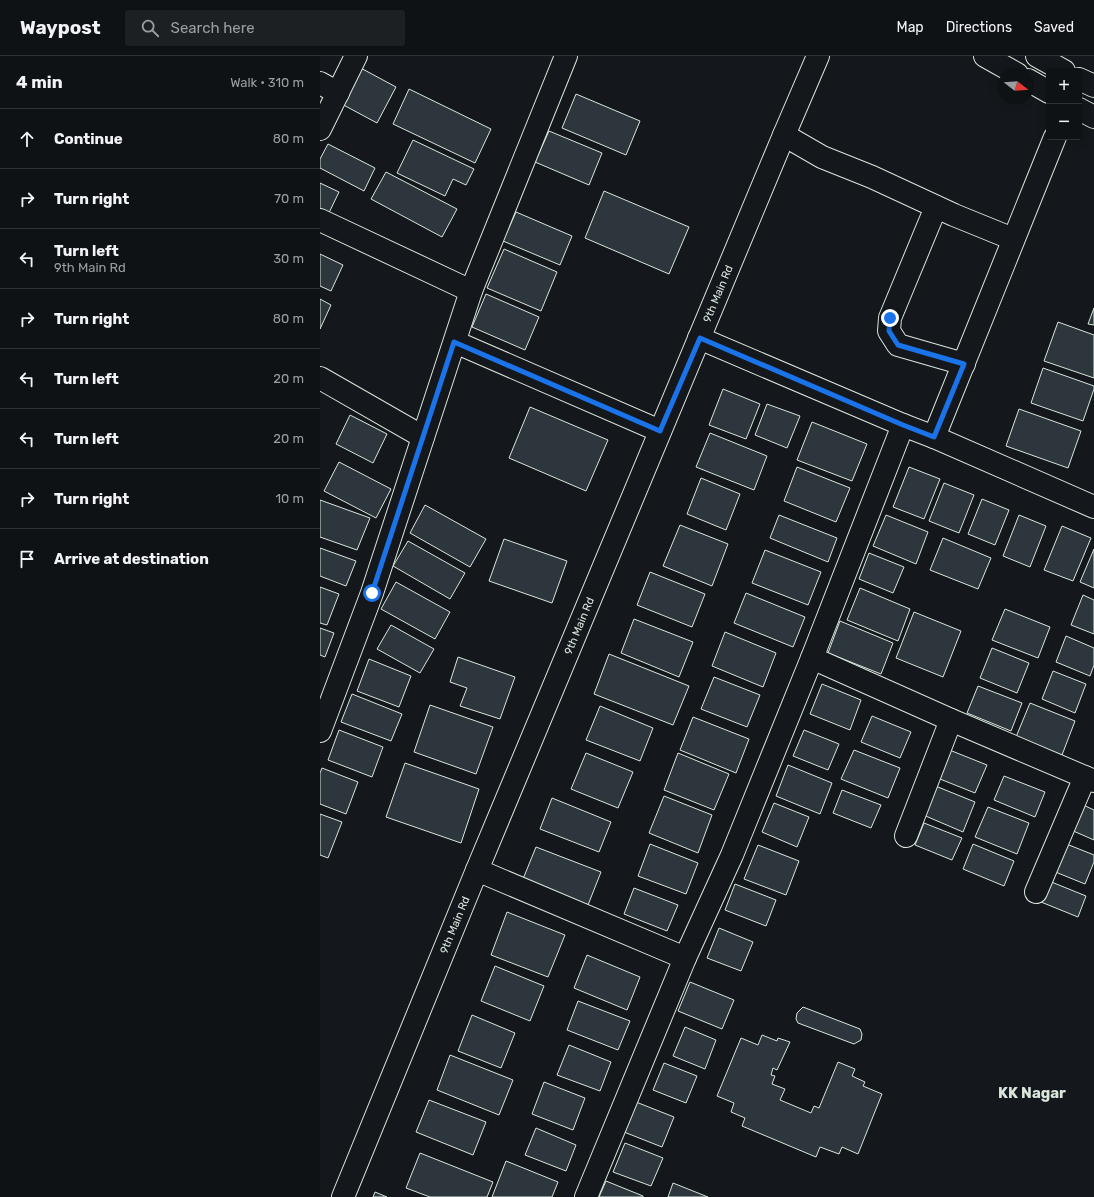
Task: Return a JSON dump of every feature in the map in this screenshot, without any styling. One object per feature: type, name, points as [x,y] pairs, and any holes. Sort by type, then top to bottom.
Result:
[{"type":"street","points":[[320,129],[329,88],[356,56]]},
{"type":"street","points":[[320,731],[372,593],[471,291],[566,56]]},
{"type":"street","name":"9th Main Rd","points":[[343,1197],[477,870],[818,56]]},
{"type":"street","points":[[985,56],[1006,68]]},
{"type":"street","points":[[1037,56],[1059,68]]},
{"type":"street","points":[[1082,80],[1094,86]]},
{"type":"street","points":[[1034,83],[1046,90]]},
{"type":"street","points":[[1082,111],[1094,117]]},
{"type":"street","points":[[784,135],[822,157],[872,177],[936,207],[1013,239]]},
{"type":"street","points":[[934,437],[1054,140]]},
{"type":"street","points":[[936,207],[890,318],[889,331],[898,345],[964,364]]},
{"type":"street","points":[[320,220],[471,291]]},
{"type":"street","points":[[700,338],[934,437],[1094,508]]},
{"type":"street","points":[[454,342],[660,431]]},
{"type":"street","points":[[321,380],[423,437]]},
{"type":"street","points":[[586,1197],[685,958],[732,855],[812,658],[903,425]]},
{"type":"street","points":[[812,658],[951,720],[1090,779],[1036,892]]},
{"type":"street","points":[[906,836],[951,720]]},
{"type":"street","points":[[477,870],[685,958]]},
{"type":"building","points":[[357,66],[396,87],[377,123],[338,102]]},
{"type":"building","points":[[409,89],[491,129],[475,163],[393,124]]},
{"type":"building","points":[[576,94],[640,121],[626,155],[562,128]]},
{"type":"building","points":[[549,131],[602,153],[589,185],[535,162]]},
{"type":"building","points":[[413,140],[474,169],[466,185],[453,179],[445,196],[397,173]]},
{"type":"building","points":[[328,144],[375,168],[364,191],[320,168],[320,159]]},
{"type":"building","points":[[386,172],[457,209],[442,237],[371,199]]},
{"type":"building","points":[[320,183],[339,192],[326,219],[320,216]]},
{"type":"building","points":[[604,191],[689,227],[669,274],[585,238]]},
{"type":"building","points":[[516,212],[572,236],[560,265],[503,241]]},
{"type":"building","points":[[504,249],[557,272],[541,311],[487,288]]},
{"type":"building","points":[[320,254],[343,265],[331,291],[320,286]]},
{"type":"building","points":[[486,294],[539,317],[525,350],[472,327]]},
{"type":"building","points":[[320,299],[331,305],[320,329]]},
{"type":"building","points":[[1094,308],[1094,325],[1088,324]]},
{"type":"building","points":[[1058,322],[1094,335],[1094,378],[1044,361]]},
{"type":"building","points":[[1043,368],[1094,386],[1083,421],[1031,403]]},
{"type":"building","points":[[723,389],[760,404],[746,439],[709,425]]},
{"type":"building","points":[[767,404],[800,416],[787,448],[755,435]]},
{"type":"building","points":[[530,407],[608,440],[586,491],[509,458]]},
{"type":"building","points":[[1019,409],[1081,431],[1068,468],[1006,446]]},
{"type":"building","points":[[350,415],[387,434],[373,463],[336,444]]},
{"type":"building","points":[[812,422],[867,444],[852,481],[797,460]]},
{"type":"building","points":[[710,433],[767,456],[754,490],[696,467]]},
{"type":"building","points":[[339,462],[391,489],[376,518],[324,491]]},
{"type":"building","points":[[797,467],[850,488],[836,522],[784,501]]},
{"type":"building","points":[[909,467],[940,479],[924,519],[893,507]]},
{"type":"building","points":[[701,478],[740,494],[726,530],[687,514]]},
{"type":"building","points":[[944,483],[974,495],[959,533],[929,521]]},
{"type":"building","points":[[982,499],[1009,510],[995,545],[968,534]]},
{"type":"building","points":[[320,500],[370,518],[357,550],[320,537]]},
{"type":"building","points":[[425,505],[486,539],[470,567],[410,533]]},
{"type":"building","points":[[779,515],[837,538],[828,562],[770,538]]},
{"type":"building","points":[[886,515],[928,532],[916,564],[873,546]]},
{"type":"building","points":[[1019,515],[1046,526],[1030,567],[1003,556]]},
{"type":"building","points":[[680,525],[728,544],[712,586],[663,566]]},
{"type":"building","points":[[1062,526],[1091,538],[1073,581],[1044,570]]},
{"type":"building","points":[[943,538],[991,558],[978,589],[930,570]]},
{"type":"building","points":[[504,539],[567,561],[552,603],[489,581]]},
{"type":"building","points":[[408,541],[465,573],[450,599],[393,566]]},
{"type":"building","points":[[320,548],[356,561],[346,586],[320,576]]},
{"type":"building","points":[[1094,549],[1094,588],[1080,582]]},
{"type":"building","points":[[765,550],[821,572],[808,605],[752,583]]},
{"type":"building","points":[[869,553],[904,567],[893,593],[859,579]]},
{"type":"building","points":[[650,572],[705,594],[692,627],[637,605]]},
{"type":"building","points":[[396,582],[450,612],[435,639],[381,609]]},
{"type":"building","points":[[320,587],[339,594],[327,625],[320,623]]},
{"type":"building","points":[[860,588],[910,609],[898,641],[847,620]]},
{"type":"building","points":[[746,593],[805,617],[793,647],[734,623]]},
{"type":"building","points":[[1083,595],[1094,600],[1094,634],[1071,625]]},
{"type":"building","points":[[1005,609],[1050,627],[1038,658],[992,640]]},
{"type":"building","points":[[914,612],[961,631],[943,677],[896,658]]},
{"type":"building","points":[[634,619],[693,642],[679,677],[621,653]]},
{"type":"building","points":[[840,621],[893,643],[881,674],[828,653]]},
{"type":"building","points":[[391,625],[434,649],[420,673],[377,649]]},
{"type":"building","points":[[320,628],[334,633],[325,657],[320,655]]},
{"type":"building","points":[[725,632],[776,653],[763,687],[712,666]]},
{"type":"building","points":[[1066,636],[1094,648],[1094,665],[1090,676],[1056,662]]},
{"type":"building","points":[[992,648],[1029,663],[1017,693],[980,678]]},
{"type":"building","points":[[609,654],[689,686],[673,725],[594,694]]},
{"type":"building","points":[[458,657],[515,677],[500,719],[460,706],[467,688],[450,682]]},
{"type":"building","points":[[369,659],[411,676],[399,707],[357,691]]},
{"type":"building","points":[[1053,671],[1086,684],[1075,713],[1042,699]]},
{"type":"building","points":[[714,677],[760,695],[747,727],[701,709]]},
{"type":"building","points":[[822,684],[861,700],[850,730],[810,714]]},
{"type":"building","points":[[978,686],[1022,703],[1011,731],[967,713]]},
{"type":"building","points":[[352,694],[402,714],[391,741],[341,722]]},
{"type":"building","points":[[1030,703],[1075,721],[1062,755],[1016,737]]},
{"type":"building","points":[[430,705],[493,727],[476,774],[414,752]]},
{"type":"building","points":[[600,706],[653,728],[640,761],[586,740]]},
{"type":"building","points":[[872,716],[911,732],[900,758],[861,742]]},
{"type":"building","points":[[693,717],[749,739],[736,773],[680,750]]},
{"type":"building","points":[[339,730],[383,747],[372,777],[328,760]]},
{"type":"building","points":[[804,730],[839,744],[828,770],[793,756]]},
{"type":"building","points":[[947,749],[987,765],[975,793],[935,777]]},
{"type":"building","points":[[854,750],[900,768],[888,798],[841,779]]},
{"type":"building","points":[[586,753],[633,772],[618,808],[571,789]]},
{"type":"building","points":[[678,753],[729,774],[714,810],[664,790]]},
{"type":"building","points":[[405,763],[479,789],[461,843],[386,817]]},
{"type":"building","points":[[788,765],[832,783],[820,814],[776,796]]},
{"type":"building","points":[[322,768],[358,782],[346,814],[320,804],[320,773]]},
{"type":"building","points":[[1004,776],[1045,792],[1035,817],[994,800]]},
{"type":"building","points":[[933,785],[975,802],[963,832],[921,814]]},
{"type":"building","points":[[842,790],[881,805],[871,828],[833,813]]},
{"type":"building","points":[[664,796],[712,815],[698,853],[649,833]]},
{"type":"building","points":[[552,798],[611,822],[599,852],[540,829]]},
{"type":"building","points":[[774,803],[809,817],[797,847],[762,832]]},
{"type":"building","points":[[1081,804],[1094,810],[1094,840],[1071,830]]},
{"type":"building","points":[[988,807],[1029,823],[1017,854],[975,837]]},
{"type":"building","points":[[320,814],[342,822],[328,858],[320,855]]},
{"type":"building","points":[[924,823],[962,838],[952,860],[915,845]]},
{"type":"building","points":[[1064,843],[1094,855],[1094,862],[1085,884],[1053,871]]},
{"type":"building","points":[[650,844],[698,863],[686,894],[638,876]]},
{"type":"building","points":[[973,844],[1014,861],[1004,886],[963,869]]},
{"type":"building","points":[[758,845],[799,861],[786,895],[744,879]]},
{"type":"building","points":[[536,847],[601,872],[588,905],[523,879]]},
{"type":"building","points":[[1049,881],[1086,896],[1078,917],[1041,902]]},
{"type":"building","points":[[735,884],[776,900],[766,926],[725,910]]},
{"type":"building","points":[[634,888],[678,905],[667,931],[624,914]]},
{"type":"building","points":[[507,912],[565,935],[548,977],[491,955]]},
{"type":"building","points":[[719,928],[753,942],[741,971],[707,958]]},
{"type":"building","points":[[587,955],[640,977],[627,1010],[574,988]]},
{"type":"building","points":[[495,966],[544,986],[530,1021],[481,1001]]},
{"type":"building","points":[[690,982],[734,1000],[722,1029],[678,1011]]},
{"type":"building","points":[[578,1001],[630,1021],[618,1050],[567,1030]]},
{"type":"building","points":[[803,1007],[860,1029],[862,1034],[861,1040],[854,1044],[798,1023],[796,1019],[797,1013]]},
{"type":"building","points":[[472,1015],[515,1033],[501,1068],[458,1051]]},
{"type":"building","points":[[685,1027],[716,1040],[705,1069],[673,1056]]},
{"type":"building","points":[[762,1035],[777,1041],[778,1038],[790,1042],[777,1070],[773,1068],[771,1075],[775,1076],[772,1084],[785,1089],[780,1100],[811,1113],[814,1106],[819,1108],[838,1062],[855,1069],[852,1076],[865,1082],[863,1086],[882,1094],[858,1154],[842,1147],[839,1154],[820,1147],[816,1157],[742,1126],[745,1118],[731,1112],[734,1103],[717,1096],[741,1038],[758,1045]]},
{"type":"building","points":[[569,1045],[611,1062],[600,1091],[557,1075]]},
{"type":"building","points":[[450,1055],[513,1080],[499,1115],[437,1090]]},
{"type":"building","points":[[664,1063],[697,1076],[686,1103],[653,1090]]},
{"type":"building","points":[[544,1082],[585,1098],[573,1130],[532,1114]]},
{"type":"building","points":[[429,1100],[486,1122],[473,1155],[416,1132]]},
{"type":"building","points":[[636,1102],[674,1117],[662,1147],[624,1132]]},
{"type":"building","points":[[536,1128],[576,1145],[566,1171],[525,1155]]},
{"type":"building","points":[[625,1143],[663,1158],[651,1186],[613,1172]]},
{"type":"building","points":[[420,1153],[493,1182],[487,1197],[430,1197],[406,1188]]},
{"type":"building","points":[[506,1161],[558,1182],[552,1197],[492,1197]]},
{"type":"building","points":[[606,1181],[643,1196],[643,1197],[599,1197]]},
{"type":"building","points":[[673,1183],[708,1197],[668,1197]]},
{"type":"building","points":[[375,1192],[387,1197],[373,1197]]},
{"type":"district","name":"KK Nagar","points":[[1032,1093]]},
{"type":"route","points":[[372,593],[454,342],[660,431],[700,338],[934,437],[964,364],[898,345],[889,331],[890,318]]}]
